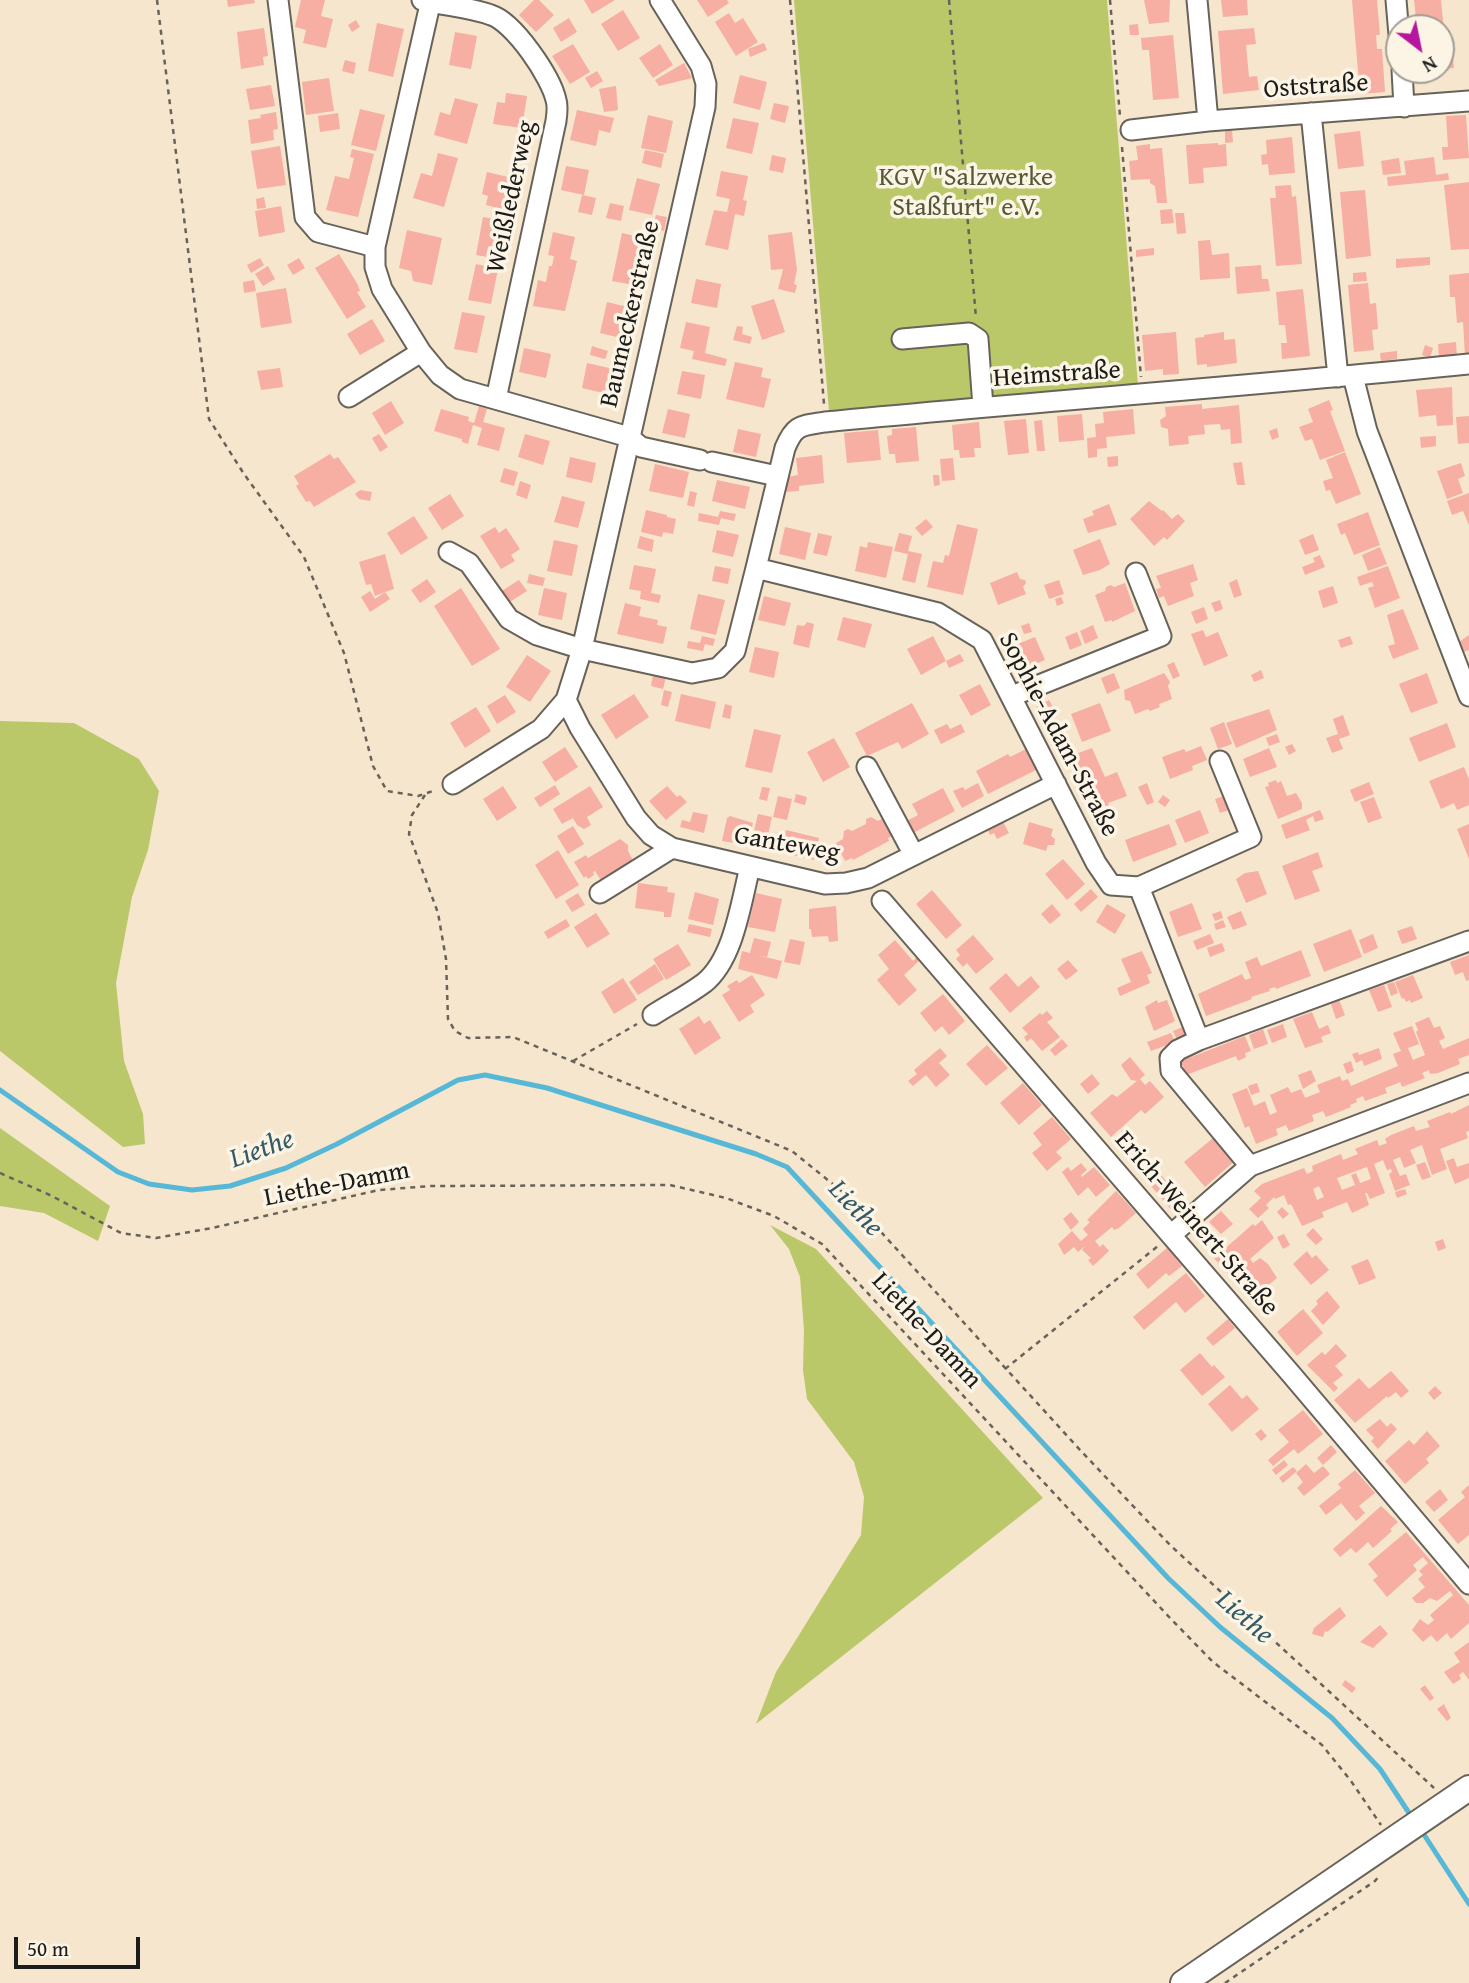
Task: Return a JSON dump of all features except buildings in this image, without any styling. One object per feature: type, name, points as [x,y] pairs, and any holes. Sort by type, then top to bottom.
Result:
[{"type":"main road","points":[[1183,1983],[1393,1840],[1441,1802],[1469,1788]]},
{"type":"street","points":[[278,0],[305,217],[318,232],[375,247]]},
{"type":"street","name":"Baumeckerstraße","points":[[453,784],[541,729],[566,700],[582,649],[705,107],[706,84],[701,66],[660,0]]},
{"type":"street","points":[[1197,0],[1208,121]]},
{"type":"street","points":[[428,1],[375,247],[375,267],[382,289],[421,352],[440,375],[460,389],[629,437],[641,447],[777,476]]},
{"type":"street","name":"Weißlederweg","points":[[428,1],[493,15],[510,27],[524,43],[551,86],[557,101],[556,121],[496,399]]},
{"type":"street","points":[[1403,84],[1404,107]]},
{"type":"street","name":"Oststraße","points":[[1124,131],[1208,121],[1469,101]]},
{"type":"street","points":[[1311,113],[1346,377],[1469,696]]},
{"type":"street","points":[[902,339],[969,333],[978,339],[983,407]]},
{"type":"street","points":[[349,397],[421,352]]},
{"type":"street","name":"Heimstraße","points":[[756,568],[777,476],[792,432],[800,426],[1469,364]]},
{"type":"street","points":[[449,552],[469,563],[509,619],[537,635],[582,649],[692,673],[718,668],[735,651],[756,568]]},
{"type":"street","name":"Sophie-Adam-Straße","points":[[756,568],[938,613],[982,640],[1096,863],[1111,885],[1139,887]]},
{"type":"street","points":[[1012,696],[1161,636],[1136,573]]},
{"type":"street","name":"Ganteweg","points":[[566,700],[579,728],[636,818],[651,835],[672,848],[825,884],[868,878],[1056,783]]},
{"type":"street","points":[[1199,1040],[1139,887],[1251,837],[1220,761]]},
{"type":"street","points":[[867,767],[914,855]]},
{"type":"street","points":[[600,893],[672,848]]},
{"type":"street","points":[[653,1015],[706,981],[721,964],[730,944],[750,867]]},
{"type":"street","name":"Erich-Weinert-Straße","points":[[882,901],[1469,1584]]},
{"type":"street","points":[[1250,1166],[1171,1070],[1170,1058],[1178,1050],[1199,1040],[1469,941]]},
{"type":"street","points":[[1171,1236],[1250,1166],[1469,1083]]},
{"type":"path","points":[[157,0],[209,419],[244,474],[304,557],[344,653],[373,766],[387,791],[418,796],[453,784]]},
{"type":"path","points":[[790,0],[825,422]]},
{"type":"path","points":[[949,0],[978,339]]},
{"type":"path","points":[[1110,0],[1124,131],[1143,395]]},
{"type":"path","points":[[425,794],[412,815],[409,834],[438,913],[446,959],[448,1019],[455,1031],[468,1038],[513,1037],[792,1151],[850,1198],[1170,1545],[1441,1802]]},
{"type":"path","points":[[573,1061],[653,1015]]},
{"type":"path","name":"Liethe-Damm","points":[[0,1173],[52,1196],[121,1233],[156,1238],[379,1190],[431,1186],[670,1185],[726,1198],[774,1216],[822,1244],[1213,1662],[1322,1745],[1393,1840]]},
{"type":"path","points":[[1005,1369],[1171,1236]]},
{"type":"path","points":[[1225,1983],[1375,1881],[1387,1864],[1393,1840]]},
{"type":"green space","name":"KGV \"Salzwerke Staßfurt\" e.V.","points":[[794,0],[1107,0],[1138,386],[829,411]]},
{"type":"green space","points":[[0,721],[74,723],[139,759],[159,791],[148,850],[132,897],[116,983],[124,1061],[143,1114],[145,1144],[123,1147],[0,1051]]},
{"type":"green space","points":[[0,1128],[110,1206],[98,1241],[44,1213],[0,1206]]},
{"type":"green space","points":[[770,1225],[816,1249],[1043,1498],[756,1724],[776,1672],[861,1535],[864,1497],[854,1462],[807,1399],[803,1370],[804,1330],[800,1277],[789,1249]]},
{"type":"waterway","name":"Liethe","points":[[0,1090],[118,1172],[149,1184],[192,1190],[230,1186],[286,1168],[458,1080],[485,1075],[547,1088],[756,1154],[787,1167],[1168,1578],[1220,1627],[1332,1718],[1380,1769],[1413,1819]]},
{"type":"waterway","name":"Liethe","points":[[1421,1830],[1469,1904]]}]
